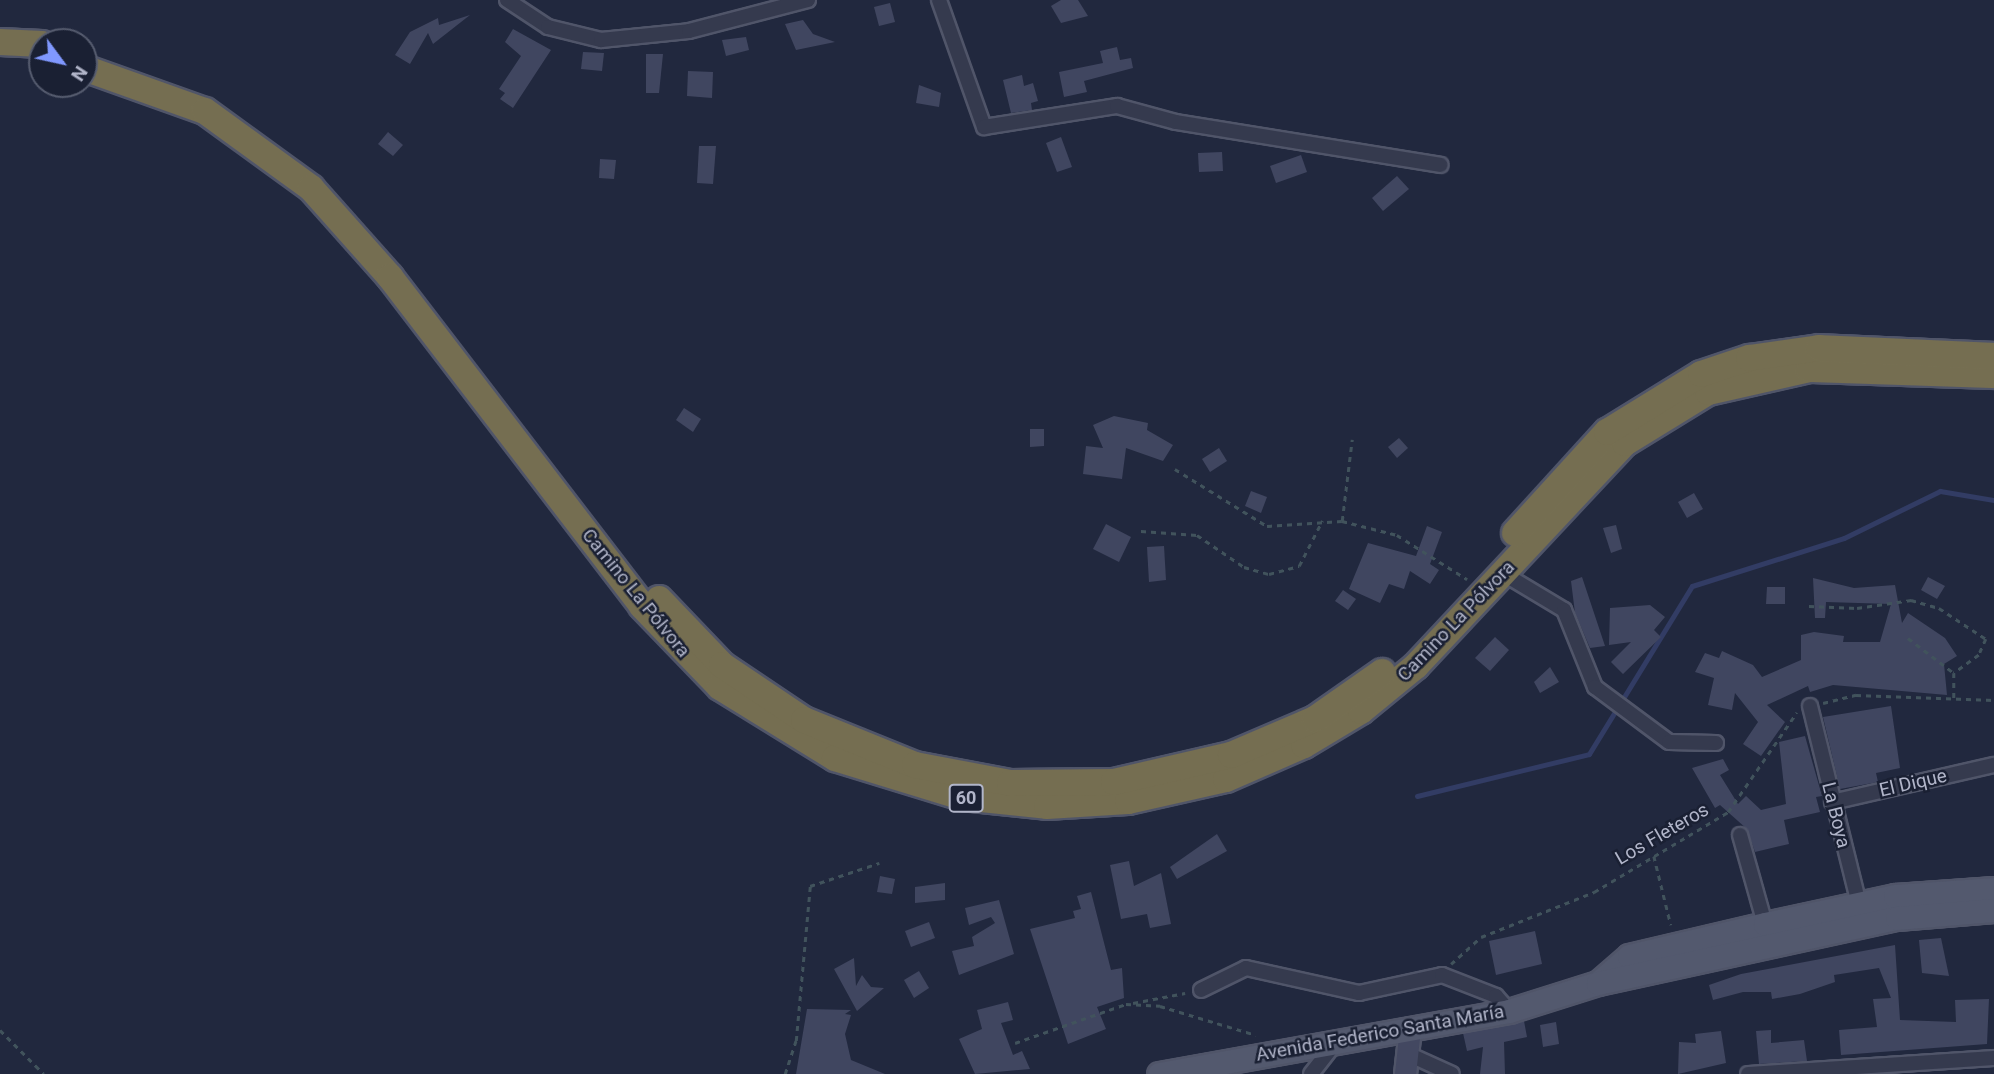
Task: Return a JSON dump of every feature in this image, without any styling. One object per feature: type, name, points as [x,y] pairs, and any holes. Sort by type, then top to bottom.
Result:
[{"type":"highway","points":[[0,42],[28,43]]},
{"type":"highway","name":"Camino La Pólvora","points":[[98,55],[197,88],[309,162],[373,229],[682,625],[766,697],[883,755],[962,777],[1033,784],[1137,779],[1231,755],[1285,734],[1359,691],[1410,649],[1607,432],[1701,374],[1749,358],[1819,348],[1994,356]]},
{"type":"highway","points":[[0,60],[28,61]]},
{"type":"highway","name":"Camino La Pólvora","points":[[98,73],[205,111],[311,188],[390,277],[675,645],[761,717],[858,767],[938,792],[1019,804],[1101,804],[1200,787],[1275,760],[1361,712],[1433,651],[1625,443],[1708,392],[1809,369],[1994,375]]},
{"type":"main road","name":"Avenida Federico Santa María","points":[[1648,963],[1862,914],[1994,890]]},
{"type":"main road","name":"Avenida Federico Santa María","points":[[1159,1074],[1338,1039],[1509,1011],[1765,924],[1862,914],[1994,910]]},
{"type":"main road","points":[[1407,1064],[1410,1028]]},
{"type":"street","points":[[508,0],[548,27],[601,40],[689,31],[808,0]]},
{"type":"street","points":[[939,0],[984,127],[1117,106],[1176,122],[1441,165]]},
{"type":"street","points":[[1504,574],[1558,603],[1595,687],[1669,742],[1716,743]]},
{"type":"street","name":"La Boya","points":[[1810,706],[1862,914]]},
{"type":"street","name":"El Dique","points":[[1832,802],[1994,765]]},
{"type":"street","points":[[1740,835],[1765,924]]},
{"type":"street","points":[[1201,990],[1246,968],[1359,993],[1442,975],[1496,996],[1509,1011]]},
{"type":"street","points":[[1311,1074],[1338,1039]]},
{"type":"street","points":[[1748,1074],[1994,1058]]},
{"type":"street","points":[[1407,1064],[1451,1074]]},
{"type":"path","points":[[1342,521],[1352,440]]},
{"type":"path","points":[[1175,469],[1267,526],[1342,521],[1397,535],[1473,582]]},
{"type":"path","points":[[1141,531],[1197,535],[1244,567],[1269,574],[1299,566],[1322,521]]},
{"type":"path","points":[[1809,606],[1857,608],[1911,600],[1939,608],[1986,639],[1979,655],[1954,673]]},
{"type":"path","points":[[1908,638],[1954,673]]},
{"type":"path","points":[[1954,673],[1954,700]]},
{"type":"path","name":"Los Fleteros","points":[[1442,975],[1481,937],[1594,892],[1728,812],[1787,722],[1810,706],[1856,695],[1994,700]]},
{"type":"path","points":[[1654,856],[1672,928]]},
{"type":"path","points":[[785,1074],[796,1041],[810,886],[879,863]]},
{"type":"path","points":[[1015,1043],[1130,1004],[1201,990]]},
{"type":"path","points":[[1130,1004],[1160,1006],[1268,1039]]},
{"type":"path","points":[[0,1030],[44,1074]]},
{"type":"building","points":[[1061,0],[1078,0],[1088,16],[1061,23],[1051,6]]},
{"type":"building","points":[[890,3],[895,22],[879,26],[874,7]]},
{"type":"building","points":[[470,15],[433,44],[428,33],[410,64],[395,55],[410,32],[438,18],[439,25]]},
{"type":"building","points":[[803,20],[813,34],[835,42],[796,50],[785,24]]},
{"type":"building","points":[[513,29],[551,50],[513,108],[500,99],[505,93],[499,89],[521,56],[505,42]]},
{"type":"building","points":[[746,37],[749,50],[726,56],[722,40]]},
{"type":"building","points":[[1117,47],[1120,60],[1131,58],[1133,68],[1084,81],[1087,92],[1064,97],[1059,72],[1103,63],[1100,51]]},
{"type":"building","points":[[583,52],[604,53],[602,71],[581,69]]},
{"type":"building","points":[[646,54],[663,54],[659,93],[646,93]]},
{"type":"building","points":[[688,71],[713,72],[712,98],[687,96]]},
{"type":"building","points":[[1022,75],[1024,86],[1033,83],[1038,101],[1031,103],[1032,110],[1011,113],[1003,80]]},
{"type":"building","points":[[919,85],[941,93],[939,107],[916,103]]},
{"type":"building","points":[[388,132],[403,145],[393,156],[378,144]]},
{"type":"building","points":[[1061,137],[1072,167],[1057,172],[1046,143]]},
{"type":"building","points":[[699,146],[716,146],[713,184],[697,183]]},
{"type":"building","points":[[1222,152],[1223,171],[1199,172],[1198,153]]},
{"type":"building","points":[[1301,155],[1307,172],[1276,183],[1270,166]]},
{"type":"building","points":[[600,159],[616,160],[614,179],[599,178]]},
{"type":"building","points":[[1397,176],[1409,189],[1383,211],[1372,198]]},
{"type":"building","points":[[684,408],[701,419],[693,432],[676,420]]},
{"type":"building","points":[[1114,416],[1148,423],[1147,430],[1173,445],[1163,461],[1126,448],[1122,479],[1083,474],[1086,446],[1103,448],[1093,425]]},
{"type":"building","points":[[1030,429],[1044,429],[1044,446],[1030,447]]},
{"type":"building","points":[[1399,438],[1408,448],[1397,458],[1388,447]]},
{"type":"building","points":[[1219,448],[1227,461],[1210,472],[1202,459]]},
{"type":"building","points":[[1251,491],[1267,497],[1261,513],[1245,506]]},
{"type":"building","points":[[1694,493],[1703,509],[1687,518],[1678,502]]},
{"type":"building","points":[[1106,524],[1131,537],[1119,562],[1093,549]]},
{"type":"building","points":[[1616,525],[1622,549],[1611,553],[1603,528]]},
{"type":"building","points":[[1427,526],[1442,532],[1430,564],[1439,570],[1430,584],[1410,571],[1404,589],[1389,584],[1380,603],[1349,589],[1368,543],[1416,556]]},
{"type":"building","points":[[1164,546],[1166,580],[1149,582],[1147,547]]},
{"type":"building","points":[[1582,577],[1605,646],[1590,648],[1575,613],[1571,581]]},
{"type":"building","points":[[1928,577],[1945,586],[1937,599],[1921,590]]},
{"type":"building","points":[[1813,578],[1854,588],[1895,585],[1902,623],[1908,613],[1945,638],[1957,656],[1944,664],[1947,695],[1833,685],[1810,692],[1808,686],[1767,705],[1785,722],[1761,756],[1743,744],[1758,722],[1735,693],[1732,710],[1708,705],[1714,678],[1695,672],[1705,653],[1719,658],[1722,651],[1753,665],[1762,677],[1801,660],[1801,635],[1814,632],[1844,636],[1843,642],[1880,642],[1891,604],[1826,602],[1825,618],[1815,618]]},
{"type":"building","points":[[1767,587],[1785,587],[1785,604],[1766,604]]},
{"type":"building","points":[[1343,590],[1356,599],[1348,610],[1335,601]]},
{"type":"building","points":[[1650,605],[1665,617],[1654,630],[1661,637],[1623,674],[1611,662],[1631,642],[1609,645],[1610,608]]},
{"type":"building","points":[[1495,637],[1509,650],[1490,671],[1475,658]]},
{"type":"building","points":[[1550,667],[1559,682],[1540,693],[1534,682]]},
{"type":"building","points":[[1891,706],[1900,768],[1876,773],[1878,782],[1840,789],[1823,717]]},
{"type":"building","points":[[1805,736],[1822,796],[1816,797],[1820,812],[1784,820],[1789,844],[1755,852],[1747,829],[1720,805],[1715,808],[1692,768],[1723,759],[1729,770],[1720,775],[1738,804],[1746,796],[1761,810],[1786,804],[1779,742]]},
{"type":"building","points":[[1217,834],[1227,851],[1177,879],[1170,867]]},
{"type":"building","points":[[1129,861],[1134,886],[1161,873],[1171,924],[1150,928],[1147,914],[1121,919],[1110,865]]},
{"type":"building","points":[[880,876],[895,879],[892,894],[877,892]]},
{"type":"building","points":[[945,883],[945,900],[915,903],[915,887]]},
{"type":"building","points":[[1091,892],[1111,970],[1122,968],[1124,998],[1097,1007],[1106,1029],[1068,1044],[1030,929],[1075,918],[1073,911],[1081,909],[1077,896]]},
{"type":"building","points":[[999,900],[1014,954],[959,975],[952,951],[974,946],[972,937],[995,923],[991,917],[969,925],[965,908]]},
{"type":"building","points":[[929,922],[935,938],[911,947],[905,931]]},
{"type":"building","points":[[1535,931],[1542,964],[1496,975],[1489,941]]},
{"type":"building","points":[[1941,938],[1949,976],[1922,973],[1919,940]]},
{"type":"building","points":[[1895,945],[1900,1020],[1956,1022],[1955,1000],[1989,999],[1987,1044],[1841,1055],[1839,1030],[1877,1027],[1873,999],[1891,998],[1879,968],[1834,975],[1835,982],[1800,994],[1772,999],[1771,992],[1743,992],[1713,1000],[1709,985],[1741,974]]},
{"type":"building","points":[[854,958],[856,986],[862,975],[871,987],[884,988],[857,1011],[834,969]]},
{"type":"building","points":[[919,971],[929,988],[914,998],[904,980]]},
{"type":"building","points":[[1008,1002],[1013,1020],[1001,1023],[1013,1055],[1022,1051],[1030,1069],[975,1074],[959,1039],[982,1029],[977,1010]]},
{"type":"building","points":[[807,1009],[851,1010],[845,1014],[851,1015],[845,1034],[851,1060],[885,1074],[796,1074]]},
{"type":"building","points":[[1524,1021],[1527,1037],[1504,1042],[1505,1074],[1480,1074],[1483,1047],[1467,1051],[1463,1033]]},
{"type":"building","points":[[1556,1022],[1559,1044],[1543,1047],[1540,1025]]},
{"type":"building","points":[[1771,1030],[1771,1043],[1804,1040],[1807,1061],[1759,1064],[1756,1031]]},
{"type":"building","points":[[1721,1031],[1726,1063],[1678,1074],[1679,1042],[1696,1043],[1695,1034]]},
{"type":"waterway","points":[[1417,796],[1589,754],[1692,586],[1844,538],[1940,491],[1994,500]]}]
